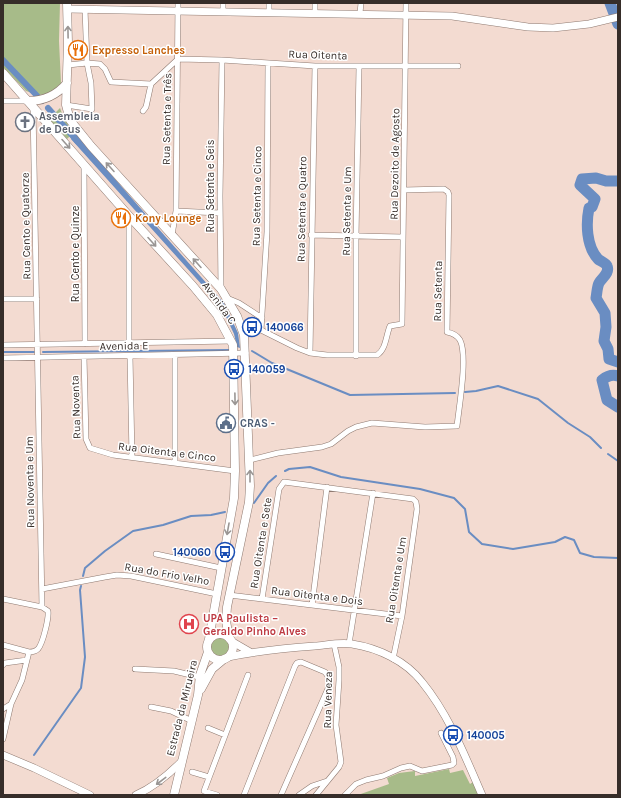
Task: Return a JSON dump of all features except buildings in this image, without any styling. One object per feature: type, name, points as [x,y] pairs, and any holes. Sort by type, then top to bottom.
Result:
[{"type":"main road","points":[[66,102],[68,65],[68,6]]},
{"type":"main road","name":"Avenida C","points":[[3,73],[33,103],[84,165],[193,286],[217,315],[232,341],[234,353],[234,498],[209,639]]},
{"type":"main road","points":[[33,103],[57,93],[67,83]]},
{"type":"main road","name":"Avenida C","points":[[66,102],[70,120],[76,129],[221,289],[237,316],[244,335],[246,353],[248,444],[250,460],[249,502],[229,595],[226,625],[230,639]]},
{"type":"main road","points":[[235,445],[248,444]]},
{"type":"main road","points":[[209,639],[217,634],[224,634],[230,639],[232,649],[226,658]]},
{"type":"main road","name":"Estrada da Mirueira","points":[[181,762],[198,695],[200,677],[208,652],[207,646],[209,639]]},
{"type":"main road","name":"Estrada da Mirueira","points":[[208,652],[213,658],[220,660],[226,658]]},
{"type":"main road","name":"Estrada da Mirueira","points":[[198,695],[212,669],[226,658]]},
{"type":"main road","points":[[174,795],[181,762]]},
{"type":"street","points":[[223,3],[223,12]]},
{"type":"street","points":[[269,3],[269,12]]},
{"type":"street","points":[[315,3],[315,13]]},
{"type":"street","points":[[360,13],[361,3]]},
{"type":"street","name":"Rua Dezoito de Agosto","points":[[356,356],[380,354],[390,326],[401,325],[402,320],[406,3]]},
{"type":"street","points":[[68,6],[85,9],[132,6],[178,7],[223,12],[360,13],[452,16],[528,27],[553,28],[589,24],[618,17]]},
{"type":"street","name":"Rua Setenta e Três","points":[[172,235],[176,211],[178,7]]},
{"type":"street","points":[[66,102],[92,109],[91,83],[87,63],[85,9]]},
{"type":"street","points":[[143,112],[146,107],[151,84],[178,59]]},
{"type":"street","name":"Rua Oitenta","points":[[178,59],[222,60],[315,66],[458,66]]},
{"type":"street","name":"Rua Setenta e Seis","points":[[221,289],[220,213],[222,60]]},
{"type":"street","points":[[68,65],[87,63],[100,64],[103,66],[111,82],[151,84]]},
{"type":"street","name":"Rua Setenta e Cinco","points":[[261,330],[266,232],[268,64]]},
{"type":"street","name":"Rua Setenta e Quatro","points":[[310,353],[315,66]]},
{"type":"street","name":"Rua Setenta e Um","points":[[356,356],[356,237],[359,67]]},
{"type":"street","points":[[3,101],[33,103]]},
{"type":"street","name":"Rua Cento e Quatorze","points":[[33,103],[38,345]]},
{"type":"street","name":"Rua Cento e Quinze","points":[[84,165],[85,344]]},
{"type":"street","name":"Rua Setenta","points":[[250,460],[278,453],[322,447],[331,444],[356,427],[372,423],[425,427],[457,426],[462,356],[460,340],[454,334],[447,332],[449,195],[448,192],[444,190],[404,190]]},
{"type":"street","points":[[176,211],[220,213]]},
{"type":"street","points":[[129,216],[129,344]]},
{"type":"street","points":[[311,235],[403,237]]},
{"type":"street","points":[[227,298],[239,303],[262,318]]},
{"type":"street","points":[[3,299],[37,299]]},
{"type":"street","points":[[244,335],[251,331],[261,330],[310,353],[356,356]]},
{"type":"street","name":"Avenida E","points":[[3,345],[129,344],[232,341]]},
{"type":"street","name":"Rua Noventa e Um","points":[[30,652],[34,652],[39,648],[49,614],[48,611],[42,607],[38,345]]},
{"type":"street","name":"Avenida E","points":[[3,358],[246,353]]},
{"type":"street","points":[[175,355],[175,463]]},
{"type":"street","points":[[130,356],[132,458]]},
{"type":"street","name":"Rua Noventa","points":[[84,357],[86,439],[90,448],[96,451]]},
{"type":"street","name":"Rua Oitenta e Cinco","points":[[96,451],[132,458],[235,471]]},
{"type":"street","name":"Rua Oitenta e Sete","points":[[262,599],[280,489],[284,482],[327,487]]},
{"type":"street","points":[[312,605],[327,487],[372,493],[349,644]]},
{"type":"street","name":"Rua Oitenta e Um","points":[[372,493],[413,499],[417,505],[402,616],[393,659]]},
{"type":"street","points":[[156,554],[221,568]]},
{"type":"street","name":"Rua do Frio Velho","points":[[42,589],[117,575],[131,576],[217,594]]},
{"type":"street","name":"Rua Oitenta e Dois","points":[[229,595],[402,616]]},
{"type":"street","points":[[3,599],[42,607]]},
{"type":"street","points":[[230,639],[250,652]]},
{"type":"street","name":"Rua Veneza","points":[[316,795],[339,767],[340,762],[336,725],[339,667],[334,644]]},
{"type":"street","points":[[226,658],[250,652],[306,645],[349,644],[380,651],[403,664],[422,681],[437,703],[462,748],[482,795]]},
{"type":"street","points":[[3,645],[30,652],[22,680],[11,704],[3,739]]},
{"type":"street","points":[[4,663],[27,660]]},
{"type":"street","points":[[244,795],[295,666],[301,662],[325,672],[330,679],[330,684],[281,795]]},
{"type":"street","points":[[134,669],[174,671],[200,677]]},
{"type":"street","points":[[217,795],[204,791],[248,675]]},
{"type":"street","points":[[3,709],[11,704]]},
{"type":"street","points":[[151,707],[171,711],[192,721]]},
{"type":"street","points":[[208,728],[225,735]]},
{"type":"street","points":[[345,795],[356,784],[383,776],[401,768],[410,766],[422,771],[452,765],[454,759],[452,753],[441,733]]},
{"type":"street","points":[[452,753],[462,748]]},
{"type":"street","points":[[3,755],[90,795]]},
{"type":"street","name":"Estrada da Mirueira","points":[[136,795],[167,777],[181,762]]},
{"type":"street","points":[[192,772],[209,777]]},
{"type":"street","points":[[299,795],[312,786],[327,781]]},
{"type":"green space","points":[[3,3],[60,3],[59,41],[61,83],[57,90],[48,94],[38,95],[26,91],[3,67]]},
{"type":"green space","points":[[60,108],[73,133],[67,139],[49,119]]},
{"type":"green space","points":[[220,636],[227,639],[230,646],[227,653],[220,656],[213,653],[210,646],[213,639]]},
{"type":"green space","points":[[449,769],[450,773],[463,770],[470,784],[473,782],[479,795],[358,795],[389,784],[387,778],[399,773],[415,771],[415,776]]},
{"type":"water","points":[[76,134],[224,303],[238,333],[240,348],[237,347],[234,334],[221,306],[71,139]]},
{"type":"waterway","points":[[610,3],[618,24]]},
{"type":"waterway","points":[[3,60],[42,101]]},
{"type":"waterway","points":[[48,108],[78,142]]},
{"type":"waterway","points":[[618,181],[606,181],[596,178],[582,179],[580,185],[595,199],[592,207],[589,208],[588,214],[587,227],[589,241],[594,254],[606,265],[608,269],[607,273],[598,285],[596,298],[605,313],[606,327],[604,341],[608,349],[609,359],[618,362]]},
{"type":"waterway","points":[[43,352],[230,350]]},
{"type":"waterway","points":[[252,351],[272,363],[350,395],[455,393]]},
{"type":"waterway","points":[[3,352],[34,352]]},
{"type":"waterway","points":[[618,376],[614,375],[606,377],[602,380],[607,400],[618,407]]},
{"type":"waterway","points":[[465,392],[498,386],[538,399],[568,423],[590,437],[601,448]]},
{"type":"waterway","points":[[608,454],[618,461]]},
{"type":"waterway","points":[[285,471],[289,469],[310,467],[341,477],[420,489],[454,498],[465,509],[469,532],[482,544],[513,549],[555,542],[565,537],[574,540],[580,553],[594,557],[618,558]]},
{"type":"waterway","points":[[254,503],[268,483],[276,476]]},
{"type":"waterway","points":[[83,576],[85,568],[105,551],[133,531],[163,525],[191,516],[211,515],[225,512]]},
{"type":"waterway","points":[[34,755],[81,688],[85,657],[80,590],[81,586]]},
{"type":"place","name":"Expresso Lanches","points":[[78,50]]},
{"type":"place","name":"Assembleia de Deus","points":[[25,122]]},
{"type":"place","name":"Kony Lounge","points":[[121,218]]},
{"type":"place","name":"140066","points":[[252,327]]},
{"type":"place","name":"140059","points":[[234,369]]},
{"type":"place","name":"CRAS -","points":[[226,423]]},
{"type":"place","name":"140060","points":[[225,552]]},
{"type":"place","name":"UPA Paulista – Geraldo Pinho Alves","points":[[189,624]]},
{"type":"place","name":"140005","points":[[453,735]]}]
